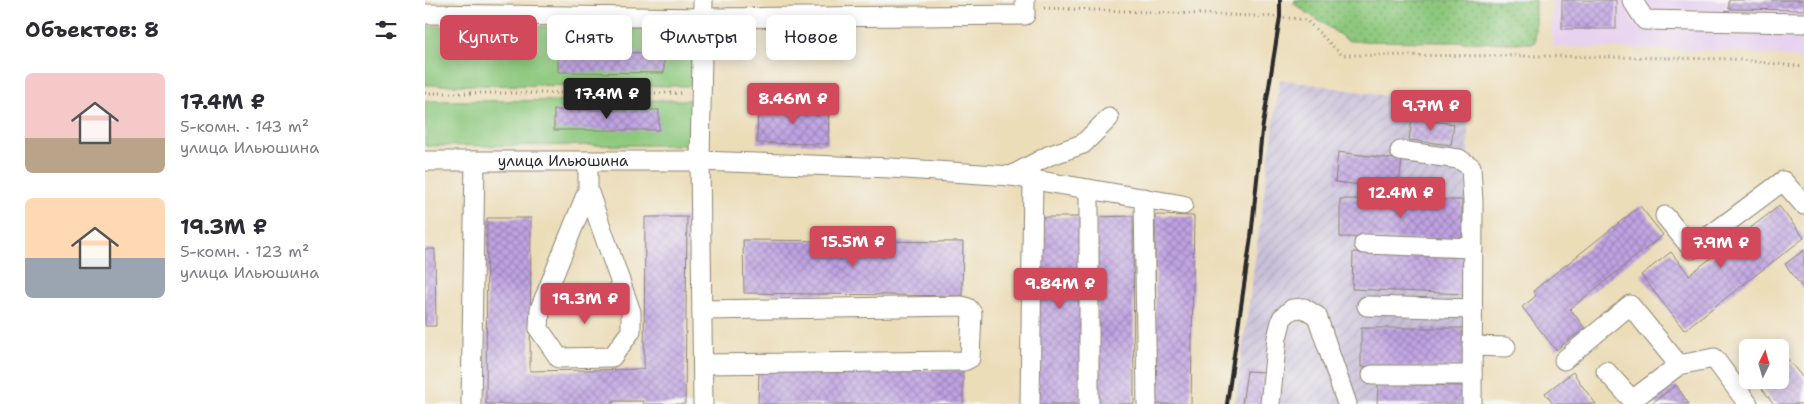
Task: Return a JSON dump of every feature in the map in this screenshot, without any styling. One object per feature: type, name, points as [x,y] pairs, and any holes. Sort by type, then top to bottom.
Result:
[{"type":"street","points":[[1632,0],[1645,20],[1804,23]]},
{"type":"street","points":[[425,14],[703,9],[1025,7]]},
{"type":"street","points":[[703,9],[700,161],[703,404]]},
{"type":"street","points":[[1011,176],[1048,156],[1083,144],[1109,118]]},
{"type":"street","points":[[1400,151],[1459,160],[1471,167],[1473,248],[1472,404]]},
{"type":"street","name":"улица Ильюшина","points":[[425,161],[700,161],[891,168],[1011,176],[1183,205]]},
{"type":"street","points":[[471,404],[475,161]]},
{"type":"street","points":[[588,161],[588,190],[631,312],[631,331],[612,358],[559,358],[539,329],[540,309],[588,190]]},
{"type":"street","points":[[1030,404],[1033,180]]},
{"type":"street","points":[[1665,216],[1692,249],[1783,181],[1804,205]]},
{"type":"street","points":[[1089,189],[1089,404]]},
{"type":"street","points":[[1145,198],[1147,404]]},
{"type":"street","points":[[1364,244],[1473,248]]},
{"type":"street","points":[[1564,360],[1630,305],[1679,365]]},
{"type":"street","points":[[701,310],[962,306],[968,308],[972,313],[970,358],[964,361],[703,364]]},
{"type":"street","points":[[1367,306],[1473,308]]},
{"type":"street","points":[[1270,404],[1277,338],[1282,318],[1292,309],[1304,308],[1317,316],[1347,404]]},
{"type":"street","points":[[1472,346],[1506,346]]},
{"type":"street","points":[[1606,371],[1632,400],[1679,365],[1714,358],[1748,404]]},
{"type":"street","points":[[1372,375],[1472,375]]},
{"type":"path","points":[[1025,7],[1280,16],[1305,20],[1342,55],[1542,56],[1733,60],[1804,67]]},
{"type":"path","points":[[425,93],[702,93]]},
{"type":"shaded area","points":[[1552,0],[1804,0],[1804,59],[1733,51],[1552,47]]},
{"type":"shaded area","points":[[1280,79],[1468,109],[1467,404],[1235,404]]},
{"type":"green space","points":[[1295,0],[1535,0],[1535,43],[1349,41],[1294,4]]},
{"type":"green space","points":[[425,26],[440,26],[440,60],[537,60],[537,26],[547,26],[547,60],[632,60],[632,27],[642,27],[642,60],[691,60],[691,86],[425,85]]},
{"type":"green space","points":[[691,100],[690,145],[425,146],[425,101]]},
{"type":"building","points":[[1562,0],[1616,0],[1616,29],[1562,29]]},
{"type":"building","points":[[1729,0],[1804,0],[1804,10],[1729,9]]},
{"type":"building","points":[[632,53],[642,53],[642,60],[664,60],[664,73],[558,72],[558,60],[632,60]]},
{"type":"building","points":[[758,106],[829,107],[828,144],[757,143]]},
{"type":"building","points":[[554,110],[659,110],[659,130],[554,130]]},
{"type":"building","points":[[1412,118],[1454,124],[1451,145],[1409,140]]},
{"type":"building","points":[[1338,152],[1402,160],[1398,189],[1335,182]]},
{"type":"building","points":[[1340,199],[1462,200],[1462,239],[1340,237]]},
{"type":"building","points":[[1640,206],[1663,235],[1570,309],[1585,328],[1556,350],[1522,307],[1536,296],[1533,291]]},
{"type":"building","points":[[1779,206],[1804,238],[1684,330],[1641,275],[1671,252],[1689,275]]},
{"type":"building","points":[[1155,215],[1194,216],[1191,404],[1156,404]]},
{"type":"building","points":[[1133,216],[1134,404],[1098,404],[1096,217]]},
{"type":"building","points":[[645,217],[687,217],[685,404],[643,404],[643,401],[613,401],[613,404],[486,404],[487,218],[531,218],[530,371],[644,369]]},
{"type":"building","points":[[1039,217],[1082,217],[1081,404],[1038,404]]},
{"type":"building","points":[[743,240],[963,242],[962,296],[744,293]]},
{"type":"building","points":[[425,249],[435,249],[436,326],[425,326]]},
{"type":"building","points":[[1804,250],[1804,290],[1785,264]]},
{"type":"building","points":[[1353,252],[1467,258],[1465,294],[1352,289]]},
{"type":"building","points":[[1361,328],[1465,328],[1465,366],[1361,367]]},
{"type":"building","points":[[1789,361],[1804,379],[1804,404],[1774,404],[1762,389],[1789,389]]},
{"type":"building","points":[[759,369],[963,370],[963,404],[758,404]]},
{"type":"building","points":[[1247,371],[1264,372],[1261,404],[1242,404]]},
{"type":"building","points":[[1573,372],[1596,404],[1553,404],[1545,393]]},
{"type":"building","points":[[1378,384],[1464,386],[1464,404],[1377,404]]},
{"type":"building","points":[[1676,385],[1689,404],[1650,404],[1656,400]]},
{"type":"railway","points":[[1227,404],[1251,237],[1262,131],[1280,17],[1280,0]]}]
